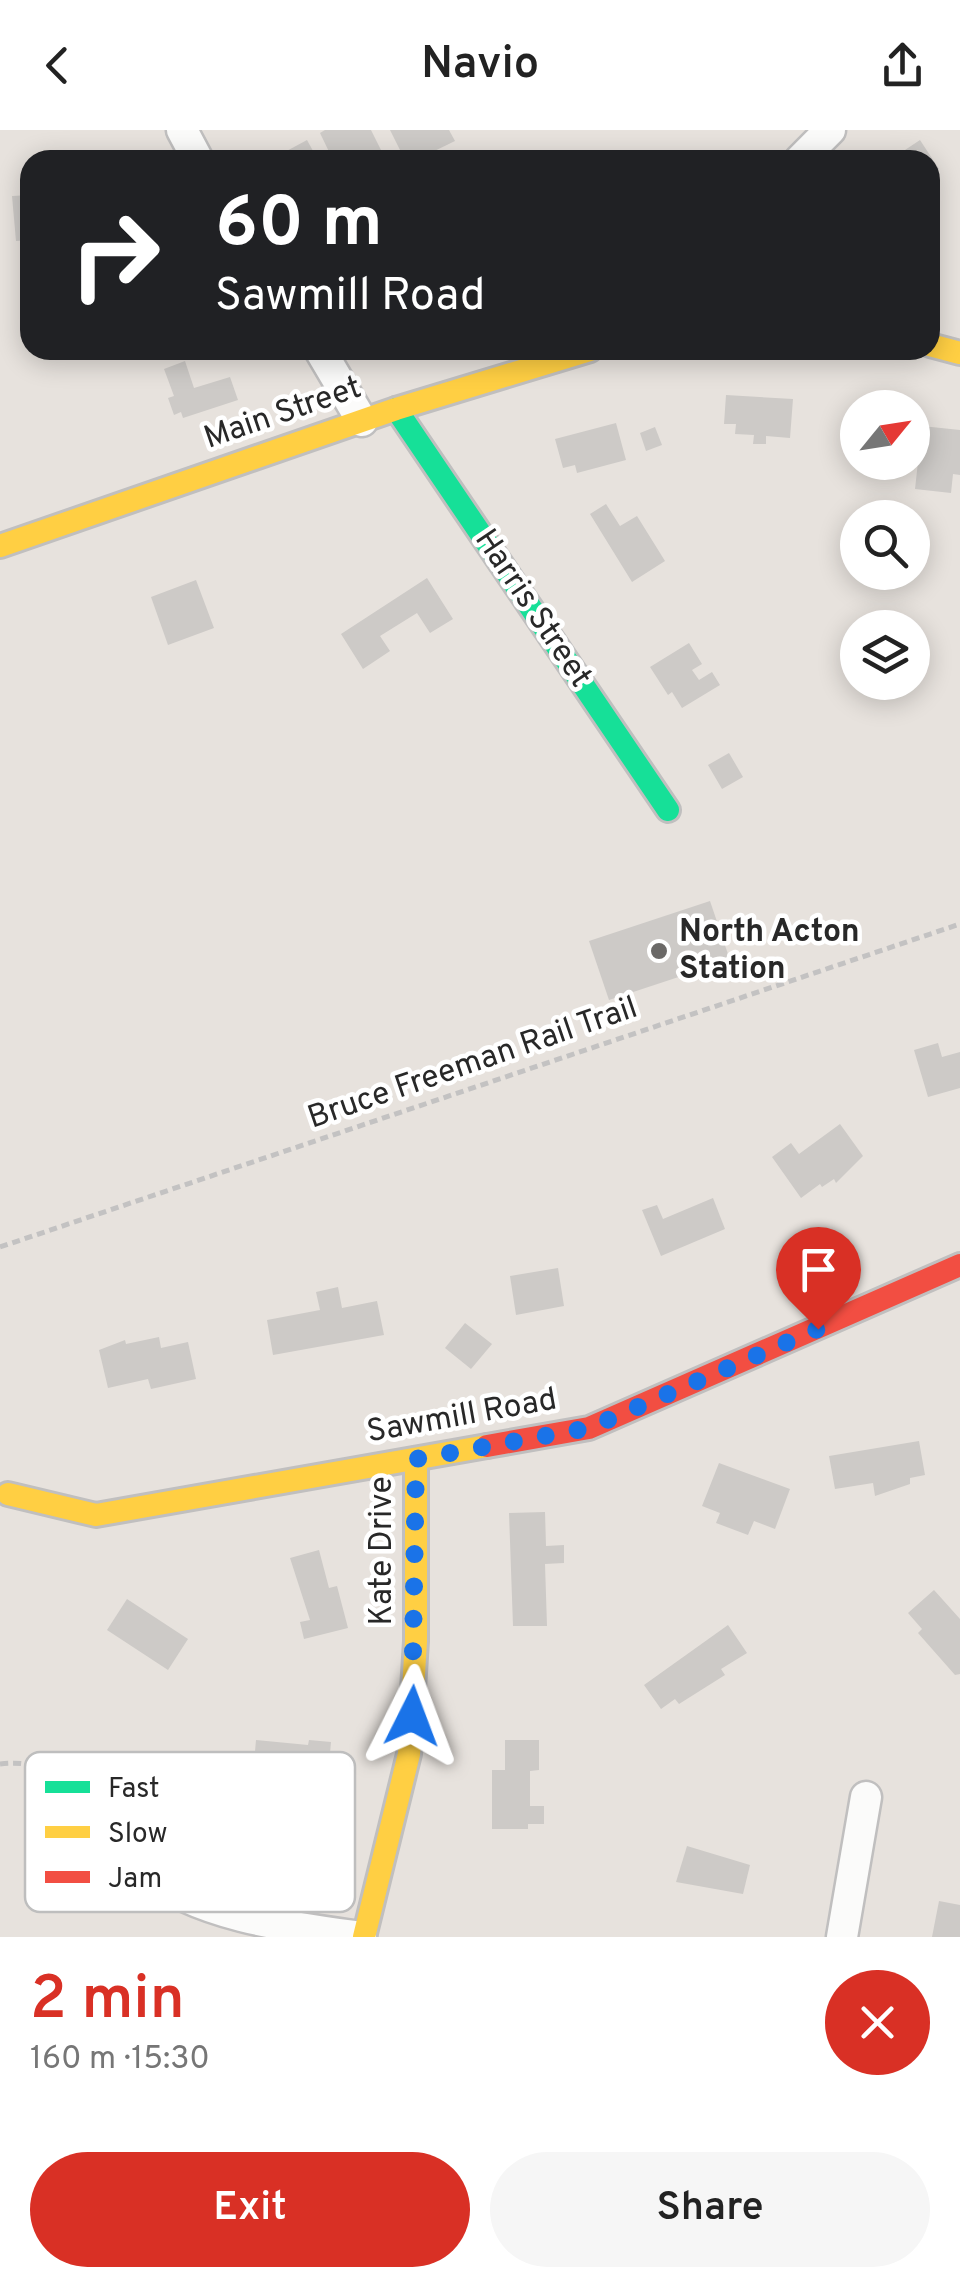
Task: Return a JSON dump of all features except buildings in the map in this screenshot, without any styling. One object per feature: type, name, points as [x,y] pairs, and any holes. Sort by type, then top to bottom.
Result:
[{"type":"street","points":[[326,360],[362,421]]},
{"type":"street","name":"Main Street","points":[[0,546],[396,408],[557,360]]},
{"type":"street","name":"Harris Street","points":[[396,408],[668,810]]},
{"type":"street","name":"Sawmill Road","points":[[8,1494],[96,1515],[589,1428],[960,1265]]},
{"type":"street","name":"Kate Drive","points":[[362,1937],[409,1754],[416,1641],[416,1459]]},
{"type":"street","points":[[842,1937],[866,1798]]},
{"type":"street","points":[[238,1912],[284,1926],[362,1937]]},
{"type":"path","name":"Bruce Freeman Rail Trail","points":[[0,1246],[960,924]]},
{"type":"path","points":[[0,1764],[25,1761]]},
{"type":"traffic: fast","points":[[396,409],[668,810]]},
{"type":"traffic: slow","points":[[940,348],[960,353]]},
{"type":"traffic: slow","points":[[0,546],[396,409],[557,360]]},
{"type":"traffic: slow","points":[[8,1494],[96,1515],[487,1446]]},
{"type":"traffic: slow","points":[[364,1937],[409,1754],[416,1641],[416,1459]]},
{"type":"traffic: jam","points":[[487,1446],[589,1428],[960,1265]]},
{"type":"place","name":"North Acton Station","points":[[659,951]]},
{"type":"route","points":[[412,1716],[416,1459],[589,1428],[818,1329]]}]
